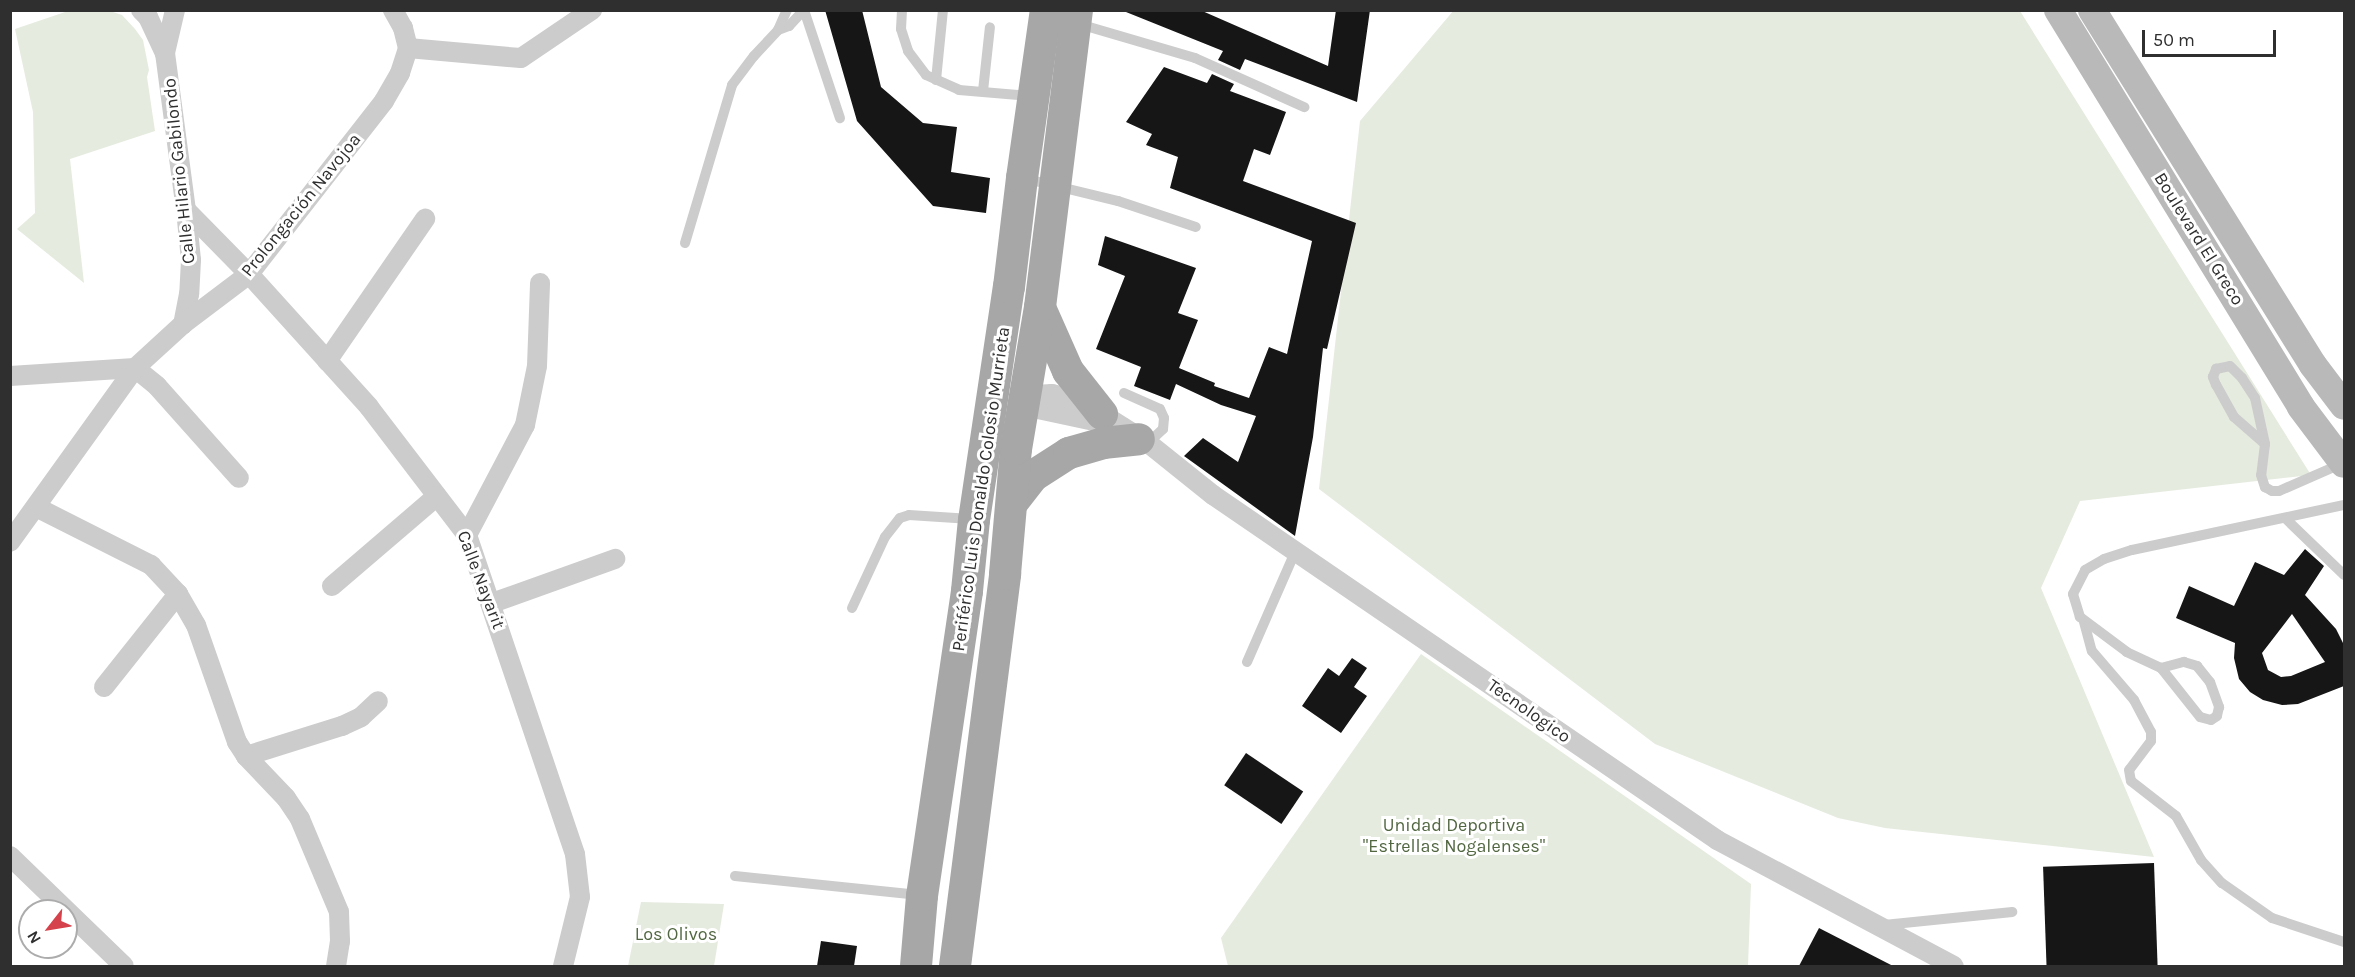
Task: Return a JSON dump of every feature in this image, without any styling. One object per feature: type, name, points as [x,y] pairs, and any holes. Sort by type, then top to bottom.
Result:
[{"type":"main road","name":"Periférico Luis Donaldo Colosio Murrieta","points":[[915,966],[922,896],[964,614],[976,505],[1009,287],[1046,10]]},
{"type":"main road","name":"Boulevard El Greco","points":[[2058,10],[2301,407],[2344,464]]},
{"type":"main road","name":"Boulevard El Greco","points":[[2092,10],[2313,365],[2344,406]]},
{"type":"main road","name":"Periférico Luis Donaldo Colosio Murrieta","points":[[955,966],[1012,503],[1016,449],[1040,307],[1077,17]]},
{"type":"main road","points":[[976,505],[998,460],[1013,421],[1026,399],[1018,366],[1021,310],[1017,296],[1009,287]]},
{"type":"main road","points":[[1012,503],[1033,476],[1069,453],[1103,443],[1127,423],[1068,371],[1040,307]]},
{"type":"street","name":"Calle Hilario Gabilondo","points":[[141,10],[148,17],[165,53],[186,210],[190,260],[189,294],[183,324]]},
{"type":"street","name":"Calle Hilario Gabilondo","points":[[165,53],[175,10]]},
{"type":"street","points":[[393,10],[403,28],[408,48],[521,58],[592,10]]},
{"type":"street","name":"Prolongación Navojoa","points":[[10,542],[135,368],[183,324],[249,274],[384,101],[400,73],[408,48]]},
{"type":"street","name":"Calle Nayarit","points":[[186,210],[249,274],[369,407],[467,535],[492,603],[577,865],[580,897],[563,966]]},
{"type":"street","points":[[327,361],[425,219]]},
{"type":"street","points":[[467,535],[525,425],[537,366],[540,283]]},
{"type":"street","points":[[10,376],[135,368],[157,386],[239,478]]},
{"type":"street","name":"Tecnologico","points":[[1026,399],[1038,409],[1127,423],[1213,495],[1717,840],[1954,966]]},
{"type":"street","points":[[332,586],[437,496]]},
{"type":"street","points":[[36,507],[151,566],[178,594],[196,625],[237,742],[246,756],[286,798],[300,819],[339,912],[340,941],[336,966]]},
{"type":"street","points":[[492,603],[615,558]]},
{"type":"street","points":[[104,687],[178,594]]},
{"type":"street","points":[[246,756],[342,726],[361,717],[378,701]]},
{"type":"street","points":[[10,856],[124,966]]},
{"type":"lane","points":[[685,243],[732,85],[778,30],[787,10]]},
{"type":"lane","points":[[778,30],[789,26],[804,10],[840,118]]},
{"type":"lane","points":[[902,10],[901,29],[908,51],[926,75],[959,90],[1033,96]]},
{"type":"lane","points":[[936,80],[943,10]]},
{"type":"lane","points":[[1077,17],[1195,58],[1304,107]]},
{"type":"lane","points":[[983,91],[990,27]]},
{"type":"lane","points":[[1022,178],[1118,201],[1196,227]]},
{"type":"lane","points":[[2265,444],[2234,417],[2213,377],[2216,369],[2230,366],[2242,378],[2255,398],[2265,444],[2261,475],[2265,487],[2272,491],[2279,491],[2344,464]]},
{"type":"lane","points":[[852,608],[885,537],[900,518],[976,505]]},
{"type":"lane","points":[[2344,505],[2132,550],[2104,559],[2085,570],[2073,594],[2076,609],[2084,622],[2092,651],[2134,700],[2151,732],[2151,741],[2128,770],[2131,781],[2176,816],[2201,860],[2222,883],[2272,918],[2344,942]]},
{"type":"lane","points":[[2284,518],[2344,575]]},
{"type":"lane","points":[[1246,662],[1296,550]]},
{"type":"lane","points":[[2084,622],[2127,652],[2161,669],[2200,717],[2211,720],[2217,716],[2219,707],[2210,682],[2197,666],[2184,662],[2161,669]]},
{"type":"lane","points":[[735,876],[922,896]]},
{"type":"lane","points":[[1878,926],[2012,912]]},
{"type":"green space","points":[[1454,10],[2020,11],[2311,475],[2080,501],[2041,588],[2154,857],[1885,828],[1838,818],[1655,744],[1319,489],[1360,121]]},
{"type":"green space","points":[[68,11],[110,11],[122,15],[143,40],[149,70],[147,77],[155,131],[70,159],[84,283],[17,229],[35,213],[33,112],[15,29]]},
{"type":"green space","name":"Unidad Deportiva \"Estrellas Nogalenses\"","points":[[1421,654],[1751,884],[1748,966],[1228,966],[1221,938]]},
{"type":"green space","name":"Los Olivos","points":[[641,902],[724,904],[714,966],[628,966]]},
{"type":"building","points":[[825,10],[862,10],[881,87],[923,123],[957,127],[951,172],[990,178],[986,213],[933,206],[857,121]]},
{"type":"building","points":[[1121,10],[1200,10],[1328,66],[1336,10],[1370,10],[1357,102],[1245,59],[1240,70],[1218,60],[1223,51]]},
{"type":"building","points":[[1164,67],[1207,83],[1212,74],[1234,84],[1230,91],[1286,112],[1270,155],[1254,149],[1243,181],[1356,223],[1327,349],[1323,348],[1313,437],[1295,536],[1184,456],[1203,438],[1238,462],[1256,416],[1221,405],[1176,384],[1170,400],[1134,386],[1141,367],[1096,349],[1125,276],[1098,265],[1105,236],[1196,268],[1178,313],[1198,320],[1179,368],[1215,383],[1214,386],[1249,398],[1269,347],[1287,354],[1312,241],[1170,188],[1178,157],[1146,145],[1152,134],[1126,122]]},
{"type":"building","points":[[2305,549],[2324,566],[2305,595],[2336,629],[2344,645],[2344,686],[2298,704],[2282,705],[2263,700],[2250,692],[2239,679],[2234,658],[2235,643],[2176,618],[2189,586],[2234,606],[2255,562],[2284,575]],"holes":[[[2292,614],[2325,662],[2291,676],[2281,677],[2268,670],[2262,653]]]},
{"type":"building","points":[[1352,658],[1367,668],[1354,687],[1367,696],[1341,733],[1302,706],[1328,668],[1339,676]]},
{"type":"building","points":[[1246,753],[1303,792],[1281,824],[1224,785]]},
{"type":"building","points":[[2154,863],[2158,966],[2047,966],[2043,867]]},
{"type":"building","points":[[1819,928],[1893,966],[1799,966]]},
{"type":"building","points":[[821,941],[857,946],[854,966],[817,966]]}]
